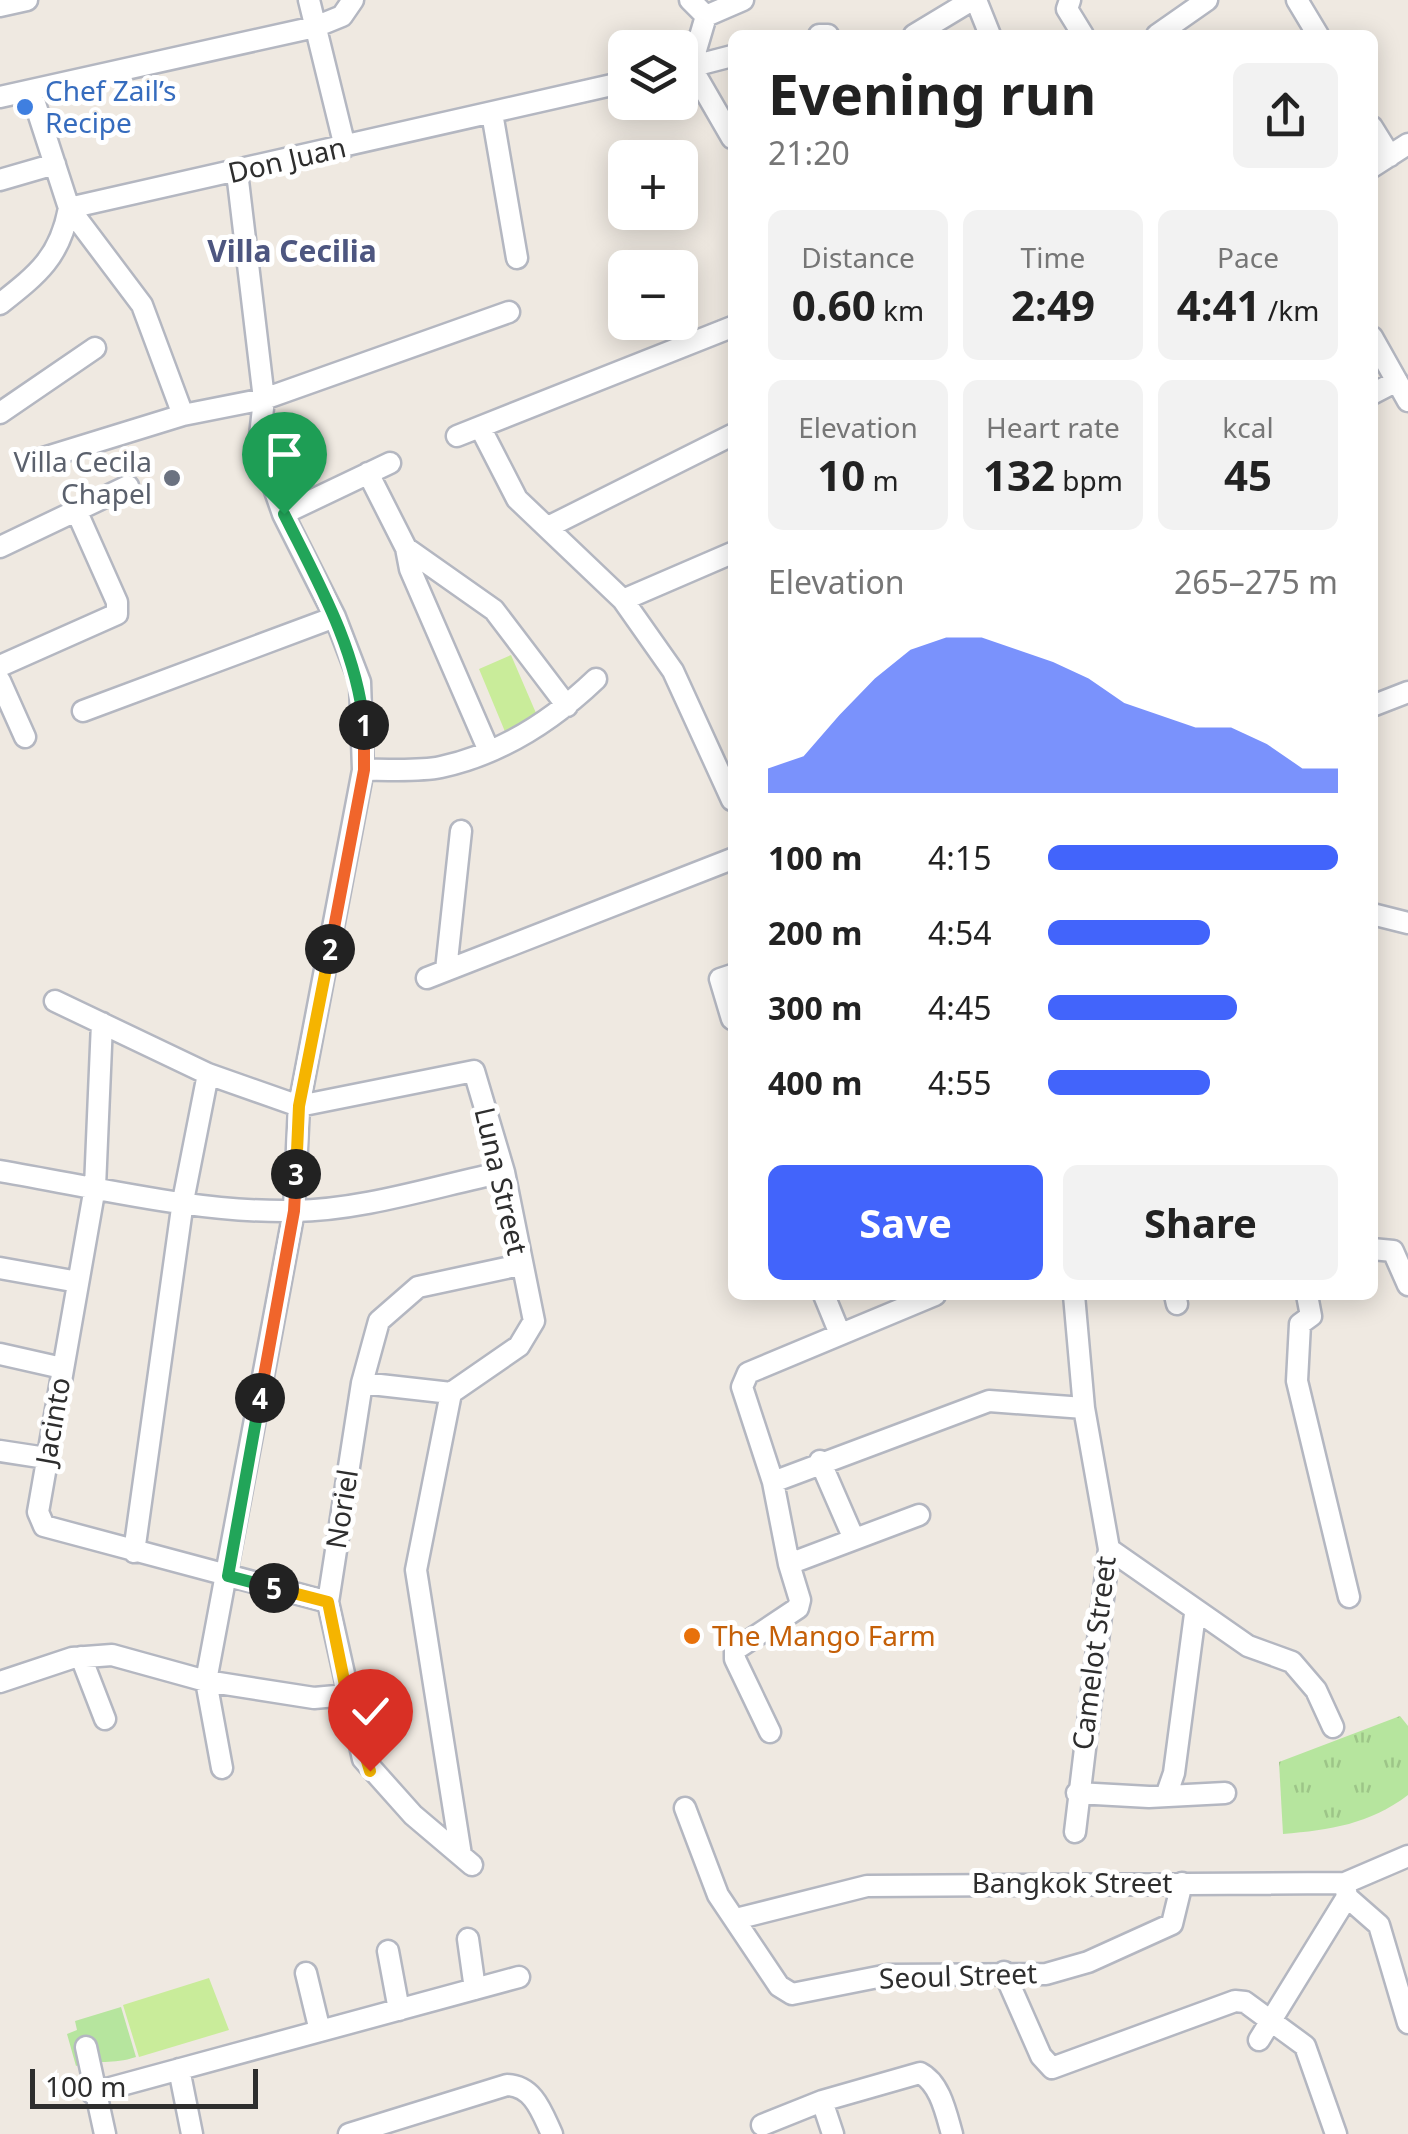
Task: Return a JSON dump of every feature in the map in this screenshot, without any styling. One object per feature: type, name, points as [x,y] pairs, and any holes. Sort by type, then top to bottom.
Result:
[{"type":"street","points":[[0,6],[27,0]]},
{"type":"street","points":[[309,0],[345,147]]},
{"type":"street","points":[[0,97],[315,27],[342,16],[352,0]]},
{"type":"street","points":[[690,0],[706,16]]},
{"type":"street","points":[[698,36],[706,16],[743,0]]},
{"type":"street","points":[[923,30],[974,0],[988,30]]},
{"type":"street","points":[[1070,0],[1067,9],[1080,30]]},
{"type":"street","points":[[1162,30],[1185,6],[1207,0]]},
{"type":"street","points":[[1297,0],[1315,30]]},
{"type":"street","points":[[698,65],[728,57]]},
{"type":"street","name":"Don Juan","points":[[69,208],[608,86]]},
{"type":"street","points":[[698,87],[728,132]]},
{"type":"street","points":[[31,91],[69,208],[142,305],[183,415]]},
{"type":"street","points":[[492,113],[517,258]]},
{"type":"street","points":[[0,180],[55,164]]},
{"type":"street","points":[[222,1768],[206,1681],[294,1211],[299,1106],[364,770],[360,682],[335,617],[284,514],[259,445],[264,399],[238,172]]},
{"type":"street","points":[[0,304],[34,278],[62,243],[69,208]]},
{"type":"street","points":[[37,460],[183,415],[264,399],[509,312]]},
{"type":"street","points":[[457,436],[728,329]]},
{"type":"street","points":[[0,413],[96,348]]},
{"type":"street","points":[[1378,348],[1408,402]]},
{"type":"street","points":[[1378,391],[1397,381]]},
{"type":"street","points":[[480,428],[518,499],[623,600],[673,671],[728,791]]},
{"type":"street","points":[[548,527],[728,437]]},
{"type":"street","points":[[284,514],[390,463]]},
{"type":"street","points":[[368,473],[406,548],[410,569],[488,751]]},
{"type":"street","points":[[0,547],[128,486]]},
{"type":"street","points":[[0,666],[117,614],[116,602],[76,510]]},
{"type":"street","points":[[406,548],[494,610],[567,706]]},
{"type":"street","points":[[623,600],[728,558]]},
{"type":"street","points":[[83,711],[335,617]]},
{"type":"street","points":[[364,770],[440,767],[488,751],[530,732],[596,680]]},
{"type":"street","points":[[0,681],[25,738]]},
{"type":"street","points":[[1378,704],[1408,692]]},
{"type":"street","points":[[461,831],[437,974],[728,861]]},
{"type":"street","points":[[1378,916],[1408,924]]},
{"type":"street","points":[[56,1002],[208,1074],[299,1106]]},
{"type":"street","name":"Jacinto","points":[[102,1023],[96,1187],[38,1512],[44,1526],[328,1602]]},
{"type":"street","name":"Luna Street","points":[[299,1106],[474,1072],[504,1172],[534,1321],[528,1337],[451,1393]]},
{"type":"street","points":[[134,1552],[183,1201],[208,1074]]},
{"type":"street","points":[[0,1171],[183,1201],[294,1211],[328,1208],[504,1172]]},
{"type":"street","points":[[1378,1250],[1393,1251],[1408,1285]]},
{"type":"street","name":"Noriel","points":[[451,1393],[416,1570],[467,1860],[370,1771],[347,1695],[328,1602],[362,1383],[379,1322],[418,1287],[520,1265]]},
{"type":"street","points":[[0,1268],[78,1282]]},
{"type":"street","points":[[826,1300],[840,1334]]},
{"type":"street","points":[[770,1732],[735,1659],[735,1650],[798,1608],[800,1600],[772,1482],[742,1387],[748,1373],[924,1300]]},
{"type":"street","name":"Camelot Street","points":[[1074,1300],[1084,1408],[1109,1549],[1076,1832]]},
{"type":"street","points":[[1308,1300],[1311,1316],[1300,1324],[1298,1381],[1349,1597]]},
{"type":"street","points":[[0,1354],[62,1368]]},
{"type":"street","points":[[362,1383],[451,1393]]},
{"type":"street","points":[[772,1482],[989,1400],[1084,1408]]},
{"type":"street","points":[[0,1451],[46,1458]]},
{"type":"street","points":[[820,1461],[854,1539]]},
{"type":"street","points":[[789,1564],[919,1514]]},
{"type":"street","points":[[1109,1549],[1195,1614],[1248,1646],[1292,1662],[1316,1690],[1333,1728]]},
{"type":"street","points":[[1166,1796],[1174,1773],[1195,1614]]},
{"type":"street","points":[[0,1682],[82,1657],[112,1655],[206,1681],[314,1698],[347,1695]]},
{"type":"street","points":[[82,1657],[105,1719]]},
{"type":"street","points":[[1078,1793],[1225,1794]]},
{"type":"street","name":"Seoul Street","points":[[684,1808],[718,1895],[779,1986],[792,1994],[888,1975],[1046,1974],[1067,1969],[1165,1929],[1176,1918],[1182,1883]]},
{"type":"street","name":"Bangkok Street","points":[[736,1920],[867,1886],[1182,1883],[1346,1890],[1408,1856]]},
{"type":"street","points":[[1259,2040],[1346,1890],[1379,1925],[1408,2023]]},
{"type":"street","points":[[468,1940],[475,1989]]},
{"type":"street","points":[[388,1951],[399,2010]]},
{"type":"street","points":[[1004,1972],[1041,2056],[1052,2068],[1235,2001],[1246,2002],[1310,2054],[1336,2134]]},
{"type":"street","points":[[306,1974],[320,2031]]},
{"type":"street","points":[[92,2093],[519,1977]]},
{"type":"street","points":[[86,2047],[92,2093],[105,2134]]},
{"type":"street","points":[[179,2070],[192,2134]]},
{"type":"street","points":[[762,2124],[822,2101],[920,2072],[929,2078],[941,2099],[952,2134]]},
{"type":"street","points":[[349,2134],[507,2085],[524,2090],[536,2100],[552,2134]]},
{"type":"street","points":[[822,2101],[833,2134]]},
{"type":"green space","points":[[511,655],[539,720],[506,734],[479,669]]},
{"type":"green space","points":[[1400,1716],[1408,1726],[1408,1795],[1379,1813],[1349,1824],[1283,1834],[1279,1762]]},
{"type":"green space","points":[[209,1978],[229,2030],[139,2057],[123,2005]]},
{"type":"green space","points":[[121,2007],[136,2057],[76,2066],[67,2034],[77,2030],[75,2021]]},
{"type":"place","name":"Chef Zail’s Recipe","points":[[25,107]]},
{"type":"place","name":"Villa Cecila Chapel","points":[[172,478]]},
{"type":"place","name":"The Mango Farm","points":[[692,1636]]},
{"type":"district","name":"Villa Cecilia","points":[[292,252]]},
{"type":"route","points":[[284,514],[335,617],[360,682],[364,770],[299,1106],[294,1211],[228,1576],[328,1602],[347,1695],[370,1771]]}]
